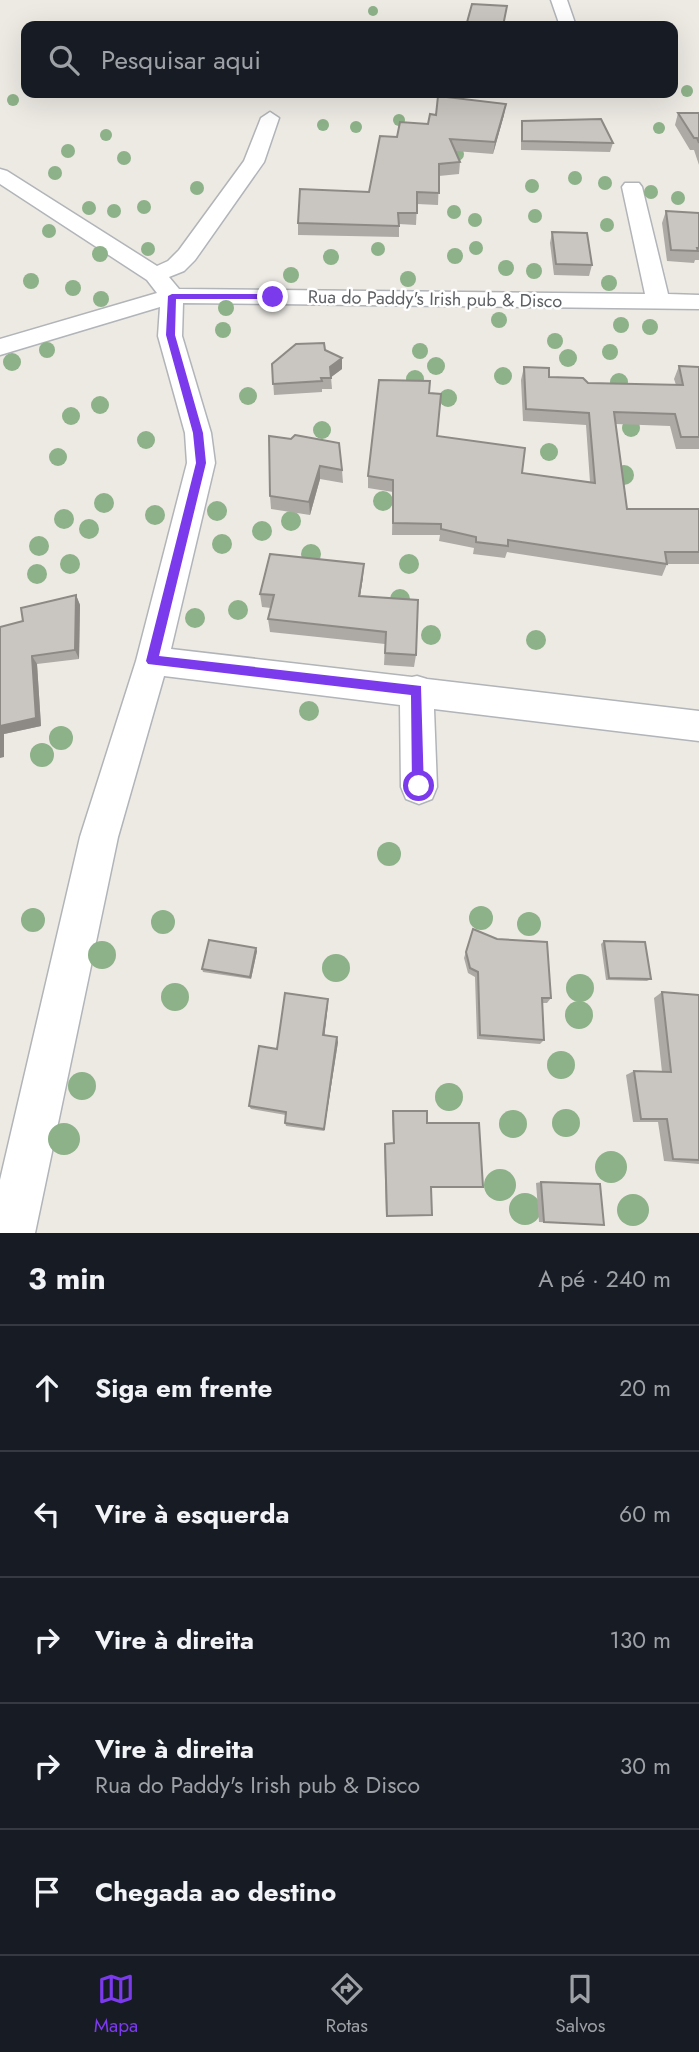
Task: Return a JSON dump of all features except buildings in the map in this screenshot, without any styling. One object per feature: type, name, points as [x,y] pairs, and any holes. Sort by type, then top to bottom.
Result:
[{"type":"street","points":[[559,0],[566,21]]},
{"type":"street","points":[[0,347],[163,286],[254,162],[270,118]]},
{"type":"street","name":"Rua do Paddy's Irish pub & Disco","points":[[0,175],[163,286],[699,302]]},
{"type":"street","points":[[632,187],[658,301]]},
{"type":"street","points":[[11,1233],[99,837],[152,661],[201,463],[198,433],[170,335],[163,286]]},
{"type":"street","points":[[152,661],[417,690],[699,726]]},
{"type":"street","points":[[417,690],[419,786]]},
{"type":"route","points":[[273,297],[172,296],[170,335],[198,433],[201,463],[152,661],[417,690],[419,786]]}]
